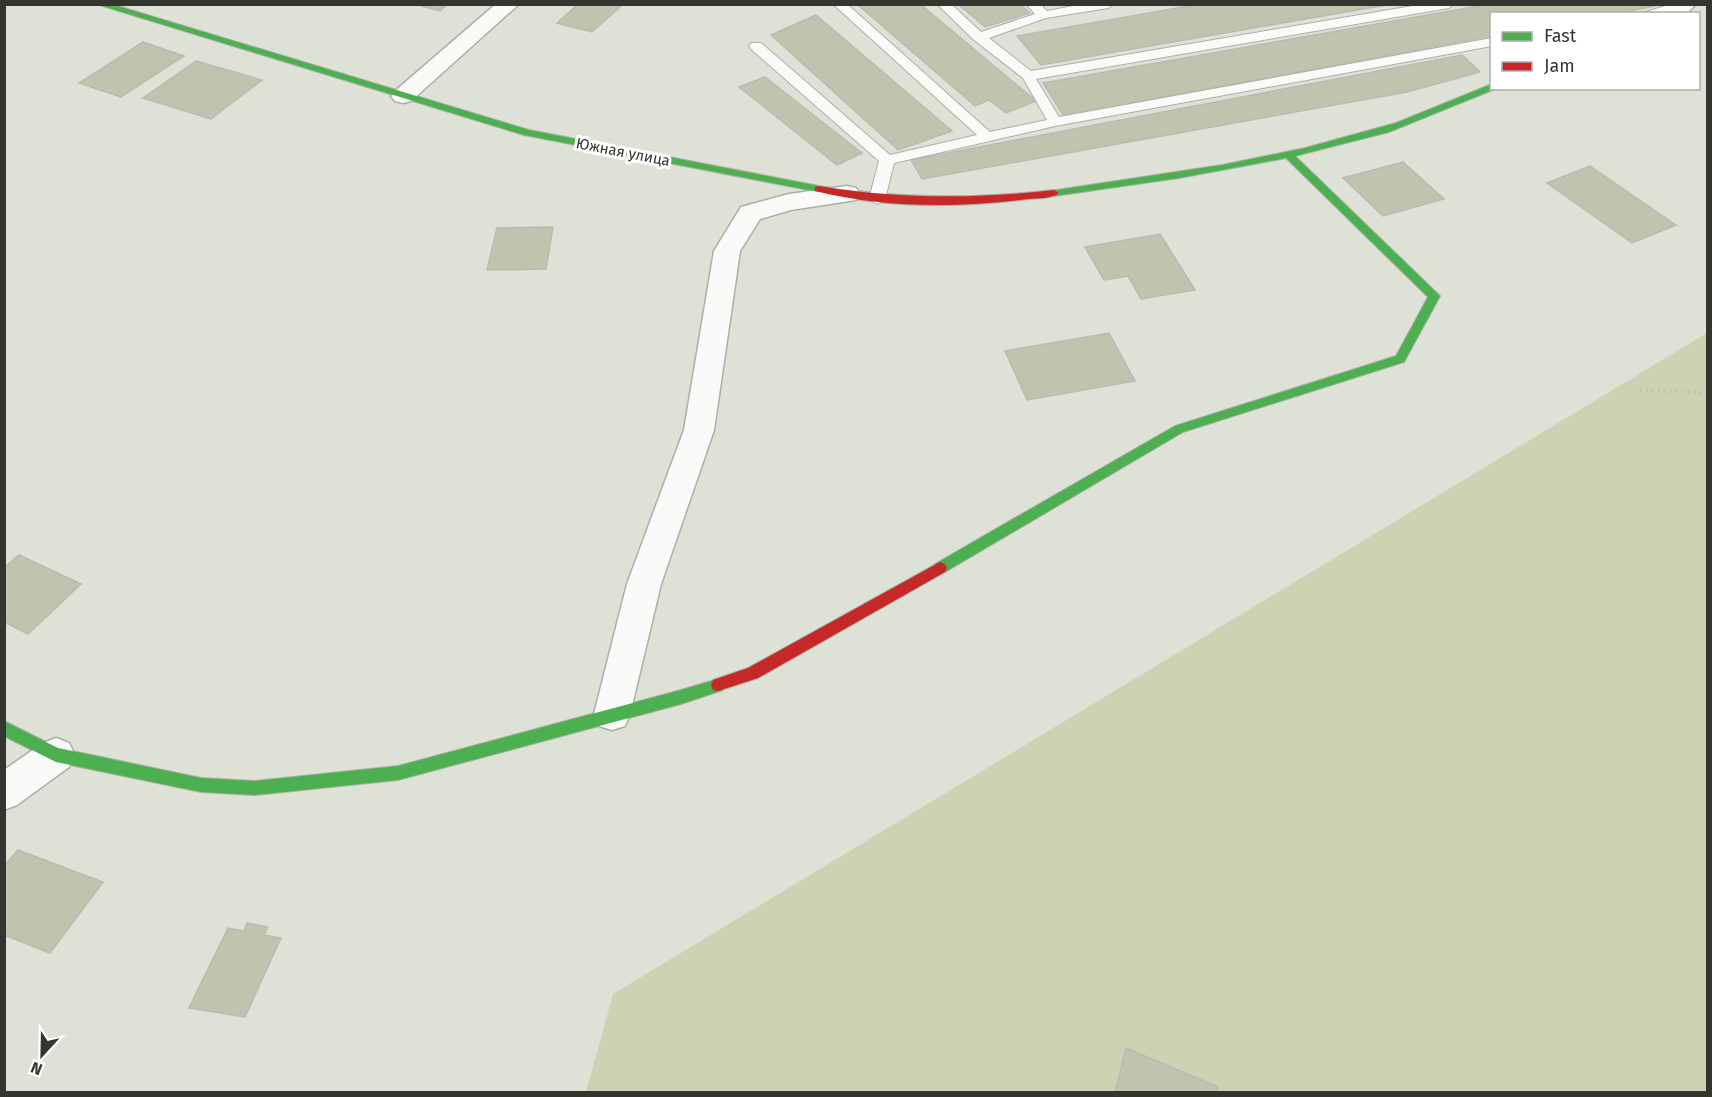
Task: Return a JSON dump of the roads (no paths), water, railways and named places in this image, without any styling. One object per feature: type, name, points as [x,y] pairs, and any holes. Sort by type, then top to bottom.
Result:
[{"type":"street","name":"Южная улица","points":[[100,4],[527,133],[847,194],[931,203],[995,201],[1288,155],[1384,130],[1423,117],[1490,87]]},
{"type":"street","points":[[403,96],[509,4]]},
{"type":"street","points":[[4,728],[56,755],[201,785],[255,788],[297,785],[398,773],[681,697],[753,673],[1179,429],[1400,359],[1434,296],[1288,155]]},
{"type":"street","points":[[612,714],[644,584],[699,430],[727,251],[750,213],[789,202],[847,194]]},
{"type":"street","points":[[4,792],[56,755]]},
{"type":"lane","points":[[839,4],[987,137]]},
{"type":"lane","points":[[943,4],[979,37],[1028,76],[1055,122]]},
{"type":"lane","points":[[1032,4],[1044,15]]},
{"type":"lane","points":[[979,37],[1044,15],[1108,4]]},
{"type":"lane","points":[[1028,76],[1449,4]]},
{"type":"lane","points":[[1657,12],[1680,8]]},
{"type":"lane","points":[[887,160],[1055,122],[1490,42]]},
{"type":"lane","points":[[756,46],[887,160]]},
{"type":"lane","points":[[877,199],[887,160]]}]
